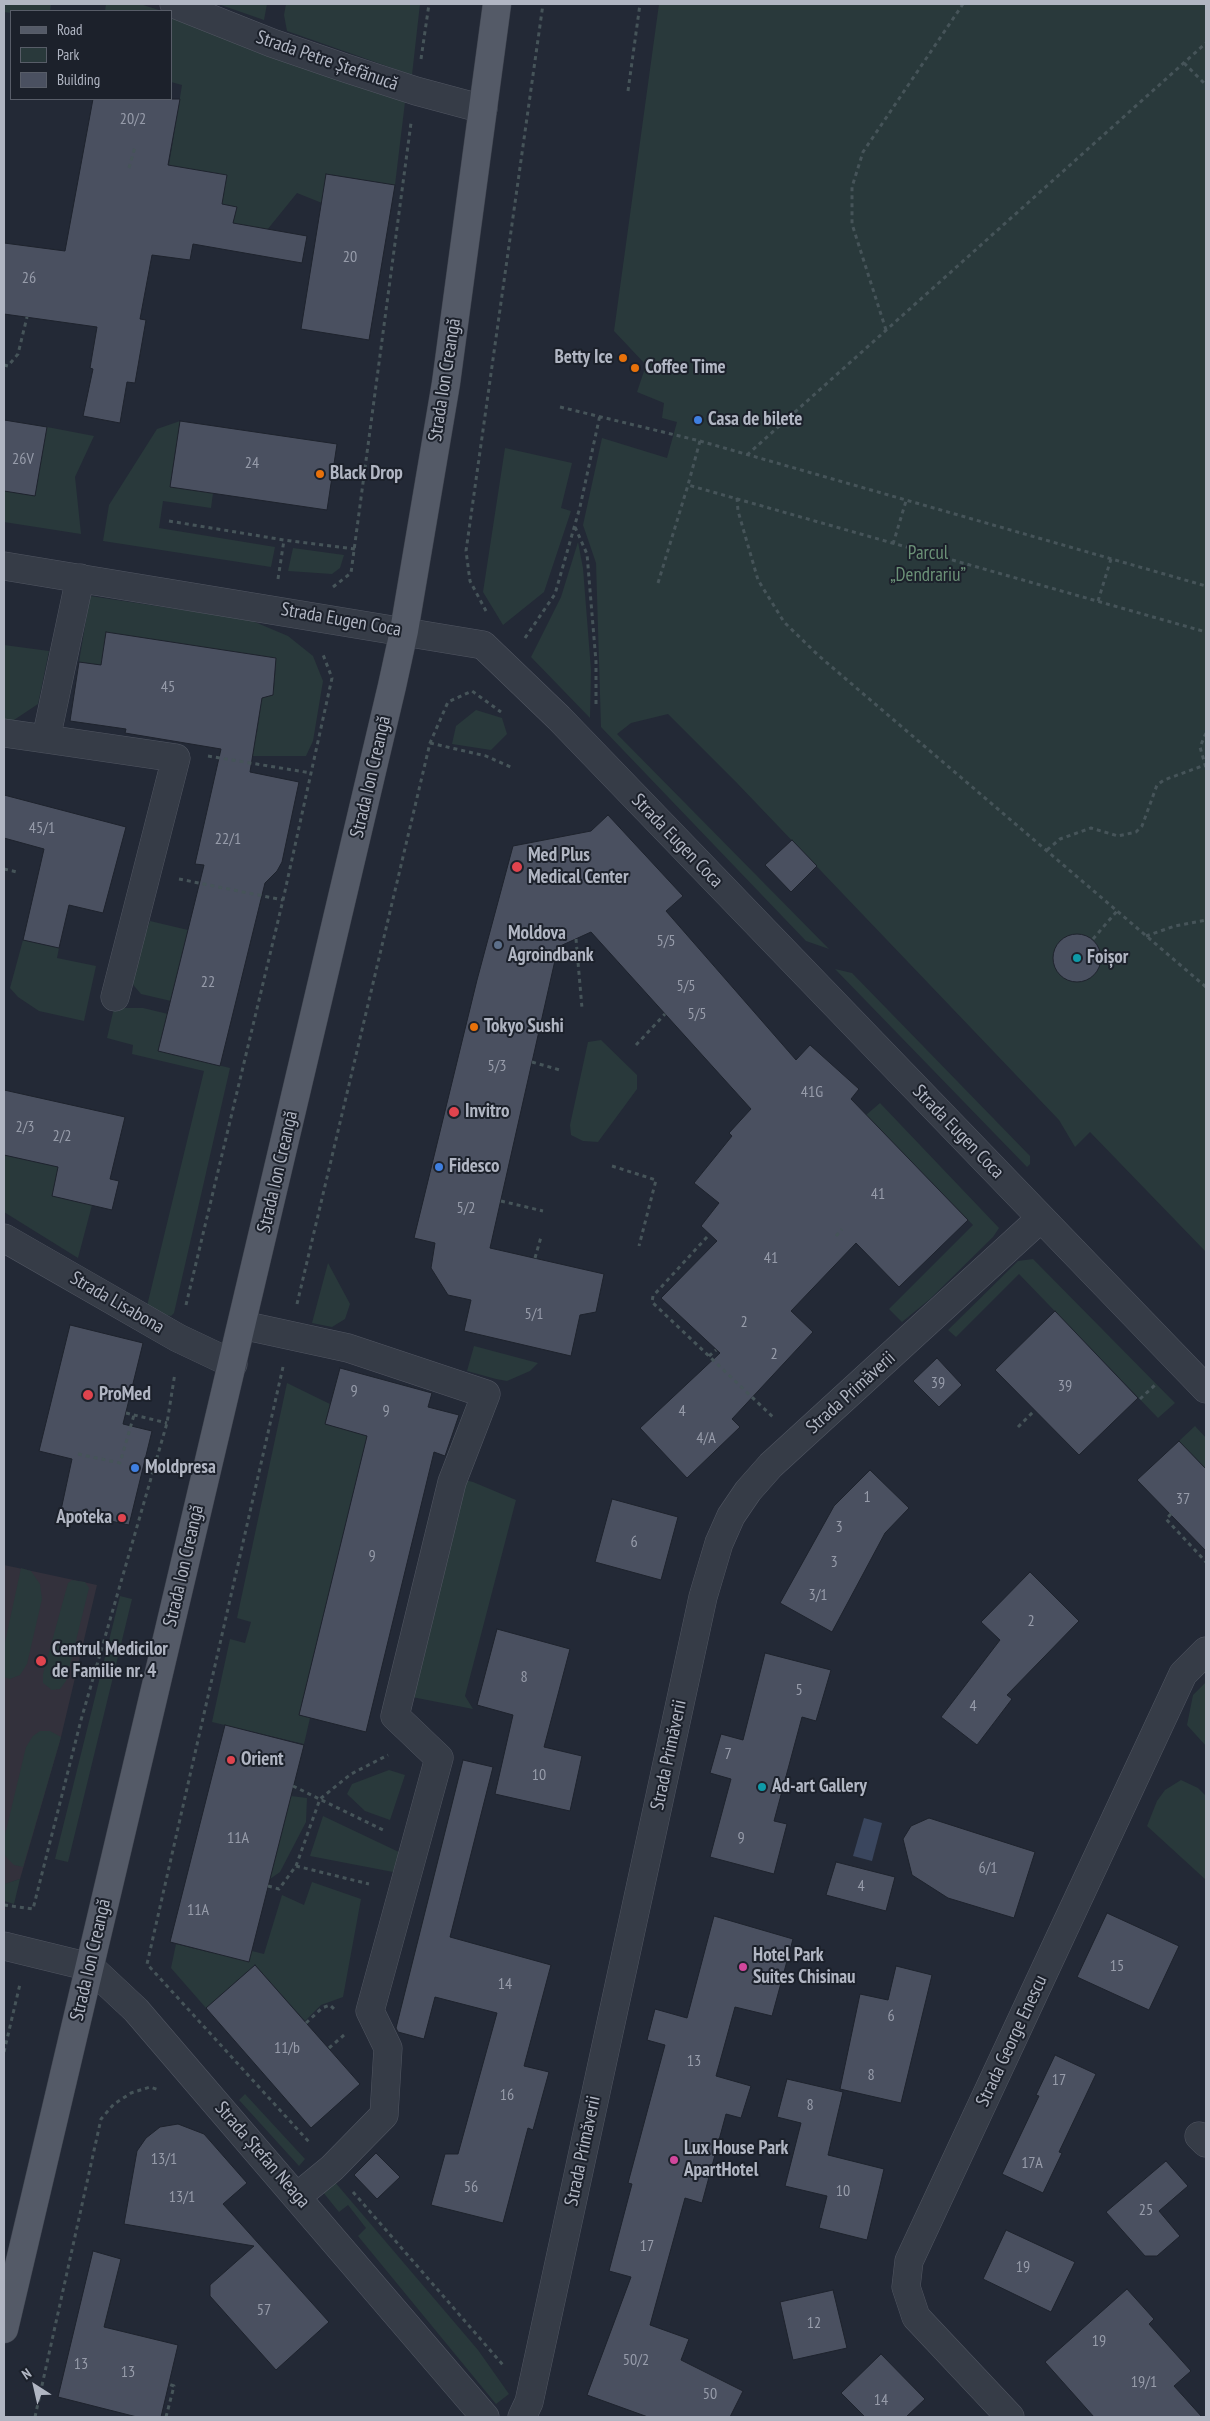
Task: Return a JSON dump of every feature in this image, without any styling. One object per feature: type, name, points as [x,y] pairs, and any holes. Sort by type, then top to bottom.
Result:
[{"type":"main road","name":"Strada Ion Creangă","points":[[4,2329],[233,1364],[404,631],[446,383],[497,4]]},
{"type":"street","name":"Strada Petre Ștefănucă","points":[[174,4],[272,43],[345,68],[416,91],[483,109]]},
{"type":"street","name":"Strada Eugen Coca","points":[[4,566],[483,645],[558,718],[1206,1389]]},
{"type":"street","points":[[46,739],[80,578]]},
{"type":"street","points":[[4,733],[176,758],[115,997]]},
{"type":"street","name":"Strada Primăverii","points":[[525,2410],[710,1568],[719,1543],[735,1510],[771,1465],[1041,1218]]},
{"type":"street","name":"Strada Lisabona","points":[[4,1238],[178,1338],[233,1364]]},
{"type":"street","points":[[242,1325],[348,1348],[486,1394],[452,1482],[394,1716],[439,1758],[370,2011],[388,2048],[384,2115],[332,2168],[298,2196]]},
{"type":"street","name":"Strada George Enescu","points":[[1010,2417],[916,2317],[906,2287],[909,2262],[1183,1674],[1206,1651]]},
{"type":"street","name":"Strada Ștefan Neaga","points":[[4,1946],[90,1967],[136,2010],[298,2196],[485,2417]]},
{"type":"path","points":[[420,62],[429,4]]},
{"type":"path","points":[[490,618],[470,581],[466,551],[543,4]]},
{"type":"path","points":[[628,92],[640,4]]},
{"type":"path","points":[[886,330],[852,224],[852,187],[863,152],[963,4]]},
{"type":"path","points":[[746,455],[1206,43]]},
{"type":"path","points":[[1184,63],[1206,84]]},
{"type":"path","points":[[329,590],[351,573],[412,121]]},
{"type":"path","points":[[129,168],[135,147]]},
{"type":"path","points":[[4,365],[8,366],[18,354],[27,317]]},
{"type":"path","points":[[560,407],[600,415],[700,441],[1206,586]]},
{"type":"path","points":[[522,641],[555,594],[574,527],[600,415]]},
{"type":"path","points":[[658,583],[700,441]]},
{"type":"path","points":[[688,485],[1206,632]]},
{"type":"path","points":[[737,498],[738,511],[758,580],[784,622],[818,656],[1206,987]]},
{"type":"path","points":[[893,544],[906,501]]},
{"type":"path","points":[[169,521],[284,540],[354,549]]},
{"type":"path","points":[[574,527],[587,554],[596,662],[596,711]]},
{"type":"path","points":[[278,582],[284,540]]},
{"type":"path","points":[[1098,601],[1111,558]]},
{"type":"path","points":[[183,1315],[283,900],[332,678],[322,650]]},
{"type":"path","points":[[448,702],[430,743],[290,1335],[147,1964],[332,2168],[503,2365],[525,2410]]},
{"type":"path","points":[[1047,850],[1060,839],[1091,828],[1118,836],[1136,832],[1142,826],[1157,785],[1164,780],[1206,767],[1200,747],[1206,733]]},
{"type":"path","points":[[430,743],[486,756],[513,768]]},
{"type":"path","points":[[176,758],[212,756],[311,773]]},
{"type":"path","points":[[4,869],[17,872]]},
{"type":"path","points":[[148,872],[283,900]]},
{"type":"path","points":[[1093,939],[1117,911]]},
{"type":"path","points":[[1146,936],[1174,926],[1206,920]]},
{"type":"path","points":[[576,939],[582,1008]]},
{"type":"path","points":[[636,1045],[665,1014]]},
{"type":"path","points":[[532,1062],[560,1070]]},
{"type":"path","points":[[612,1166],[656,1180],[640,1246]]},
{"type":"path","points":[[501,1201],[543,1211]]},
{"type":"path","points":[[836,1236],[842,1229]]},
{"type":"path","points":[[535,1258],[541,1237]]},
{"type":"path","points":[[707,1238],[653,1296],[652,1302],[798,1441]]},
{"type":"path","points":[[709,1356],[716,1350]]},
{"type":"path","points":[[4,1905],[33,1909],[81,1720],[167,1423],[175,1372]]},
{"type":"path","points":[[1140,1399],[1160,1380]]},
{"type":"path","points":[[1018,1427],[1035,1410]]},
{"type":"path","points":[[126,1413],[167,1423]]},
{"type":"path","points":[[78,1454],[120,1463],[134,1415]]},
{"type":"path","points":[[1171,1514],[1166,1519],[1206,1562]]},
{"type":"path","points":[[268,1886],[279,1889],[296,1866],[320,1799],[351,1774],[419,1739]]},
{"type":"path","points":[[293,1786],[415,1845]]},
{"type":"path","points":[[296,1866],[401,1892]]},
{"type":"path","points":[[4,2052],[20,1984]]},
{"type":"path","points":[[306,2023],[322,2008],[330,2005],[341,2016]]},
{"type":"path","points":[[35,2417],[101,2119],[114,2104],[131,2093],[150,2086],[167,2092]]},
{"type":"path","points":[[166,2417],[174,2386],[169,2384]]},
{"type":"shaded area","name":"Centrul Medicilor de Familie nr. 4","points":[[4,1565],[97,1585],[61,1737],[20,1879],[6,1884],[4,1884]]},
{"type":"green space","points":[[4,4],[51,4],[50,10],[10,10],[10,13],[4,12]]},
{"type":"green space","points":[[106,4],[140,4],[159,10],[105,10]]},
{"type":"green space","points":[[218,4],[267,4],[264,20]]},
{"type":"green space","points":[[286,4],[420,4],[412,75],[287,31],[284,15]]},
{"type":"green space","name":"Parcul „Dendrariu”","points":[[659,4],[1206,4],[1206,1252],[1090,1132],[1075,1147],[1059,1120],[736,782],[668,714],[631,723],[617,734],[829,949],[806,941],[601,727],[596,563],[583,525],[602,438],[667,458],[677,422],[662,418],[664,403],[637,392],[646,365],[614,331]]},
{"type":"green space","points":[[172,14],[405,102],[395,185],[327,174],[322,203],[297,193],[267,230],[233,223],[237,207],[222,204],[169,165],[182,85],[172,82]]},
{"type":"green space","points":[[180,421],[170,486],[213,493],[211,508],[163,501],[159,528],[275,547],[271,567],[103,541],[109,505],[157,429]]},
{"type":"green space","points":[[47,427],[94,436],[75,477],[81,534],[4,522],[4,491],[35,496]]},
{"type":"green space","points":[[505,448],[572,463],[561,508],[571,511],[544,592],[503,625],[483,592]]},
{"type":"green space","points":[[578,542],[583,568],[591,670],[590,718],[531,657],[561,597]]},
{"type":"green space","points":[[293,548],[344,555],[340,568],[332,574],[288,571]]},
{"type":"green space","points":[[90,596],[250,620],[288,636],[313,656],[323,681],[313,741],[306,756],[239,756],[257,732],[262,698],[270,695],[274,687],[276,662],[269,657],[101,665],[79,662]]},
{"type":"green space","points":[[4,645],[49,651],[38,704],[14,720],[4,721]]},
{"type":"green space","points":[[476,710],[502,718],[507,734],[491,750],[452,744],[456,726]]},
{"type":"green space","points":[[150,921],[188,930],[171,1001],[141,994],[129,980]]},
{"type":"green space","points":[[23,940],[59,948],[57,958],[96,966],[84,1021],[39,1011],[18,997],[10,988]]},
{"type":"green space","points":[[835,969],[852,973],[1030,1156],[1030,1164],[1027,1167]]},
{"type":"green space","points":[[114,1008],[143,1008],[168,1014],[159,1051],[230,1068],[174,1313],[171,1316],[146,1310],[204,1071],[132,1054],[133,1045],[107,1038]]},
{"type":"green space","points":[[601,1040],[637,1075],[637,1089],[598,1142],[583,1141],[571,1135],[570,1125],[588,1042]]},
{"type":"green space","points":[[880,1103],[999,1228],[993,1237],[930,1299],[902,1322],[889,1309],[973,1225],[866,1115]]},
{"type":"green space","points":[[4,1155],[58,1167],[52,1196],[92,1205],[78,1258],[4,1212]]},
{"type":"green space","points":[[1033,1259],[1175,1403],[1158,1418],[1019,1274],[956,1337],[948,1330],[1018,1261]]},
{"type":"green space","points":[[328,1263],[350,1304],[345,1319],[332,1327],[312,1323]]},
{"type":"green space","points":[[474,1346],[538,1363],[530,1371],[507,1381],[496,1379],[467,1371]]},
{"type":"green space","points":[[287,1383],[330,1404],[325,1424],[367,1436],[299,1715],[310,1718],[304,1744],[212,1722],[230,1639],[245,1643],[251,1622],[237,1618]]},
{"type":"green space","points":[[1195,1426],[1206,1438],[1206,1469],[1179,1441]]},
{"type":"green space","points":[[465,1480],[516,1500],[465,1696],[473,1709],[412,1697]]},
{"type":"green space","points":[[21,1568],[31,1571],[40,1584],[42,1599],[27,1664],[20,1675],[10,1679],[4,1677],[4,1647]]},
{"type":"green space","points":[[72,1580],[85,1582],[89,1588],[66,1681],[60,1689],[52,1690],[43,1683],[43,1674],[68,1583]]},
{"type":"green space","points":[[120,1596],[132,1599],[68,1862],[55,1859]]},
{"type":"green space","points":[[1206,1682],[1206,1746],[1187,1725],[1193,1695]]},
{"type":"green space","points":[[40,1731],[50,1731],[61,1737],[23,1867],[14,1865],[4,1854],[4,1839],[26,1747],[33,1736]]},
{"type":"green space","points":[[389,1770],[405,1775],[390,1820],[365,1811],[347,1794],[352,1784]]},
{"type":"green space","points":[[1181,1780],[1198,1788],[1206,1796],[1206,1880],[1147,1826],[1157,1801],[1165,1790]]},
{"type":"green space","points":[[291,1796],[307,1798],[306,1822],[280,1872],[270,1879]]},
{"type":"green space","points":[[323,1816],[401,1853],[393,1872],[310,1856]]},
{"type":"green space","points":[[20,1879],[14,1904],[4,1901],[4,1884]]},
{"type":"green space","points":[[312,1882],[361,1899],[343,1997],[321,2005],[305,2021],[255,1965],[206,2008],[171,1968],[176,1944],[212,1953],[252,1951],[264,1954],[282,1895],[304,1905]]},
{"type":"green space","points":[[245,2094],[305,2159],[299,2166],[239,2100]]},
{"type":"green space","points":[[334,2181],[478,2350],[509,2394],[496,2404],[358,2236],[366,2228],[348,2205],[339,2212],[322,2191]]},
{"type":"water","points":[[864,1818],[882,1823],[872,1861],[853,1856]]},
{"type":"building","points":[[180,99],[168,165],[227,175],[222,204],[237,207],[233,223],[307,236],[302,263],[193,244],[190,260],[152,255],[140,319],[146,320],[135,383],[127,382],[120,423],[83,416],[93,369],[90,368],[97,327],[4,314],[4,243],[65,251],[93,100]]},
{"type":"building","points":[[326,174],[395,185],[369,340],[301,329]]},
{"type":"building","points":[[4,420],[47,427],[35,496],[4,491]]},
{"type":"building","points":[[180,421],[337,444],[327,510],[170,487]]},
{"type":"building","points":[[106,632],[276,658],[273,695],[262,698],[250,772],[299,782],[282,862],[277,871],[265,883],[220,1066],[158,1051],[204,865],[195,864],[221,749],[125,733],[126,729],[70,721],[79,662],[101,665]]},
{"type":"building","points":[[4,795],[126,827],[103,913],[69,905],[59,948],[23,940],[44,849],[4,838]]},
{"type":"building","points":[[608,815],[683,896],[666,911],[796,1060],[810,1045],[859,1089],[851,1099],[968,1220],[899,1287],[856,1243],[791,1311],[813,1332],[732,1419],[740,1427],[687,1478],[640,1428],[720,1353],[661,1298],[717,1241],[701,1226],[719,1203],[694,1183],[732,1136],[729,1133],[751,1109],[591,932],[558,947],[490,1248],[604,1274],[596,1312],[580,1315],[571,1356],[464,1331],[471,1300],[448,1295],[431,1268],[435,1243],[414,1238],[477,980],[513,846],[591,831]]},
{"type":"building","points":[[792,840],[817,866],[791,892],[765,865]]},
{"type":"building","name":"Foișor","points":[[1072,934],[1082,934],[1091,938],[1097,944],[1100,949],[1100,967],[1091,978],[1082,982],[1072,982],[1063,978],[1057,972],[1053,963],[1053,953],[1057,944],[1063,938]]},
{"type":"building","points":[[4,1090],[125,1117],[110,1179],[119,1181],[112,1210],[52,1196],[58,1167],[4,1155]]},
{"type":"building","points":[[1055,1311],[1138,1398],[1079,1455],[995,1370]]},
{"type":"building","points":[[70,1325],[143,1343],[123,1424],[152,1431],[129,1525],[61,1510],[72,1459],[39,1451]]},
{"type":"building","points":[[937,1358],[962,1385],[939,1407],[913,1381]]},
{"type":"building","points":[[340,1368],[432,1393],[428,1407],[459,1415],[445,1456],[434,1452],[366,1732],[299,1715],[367,1436],[325,1424]]},
{"type":"building","points":[[1179,1441],[1206,1469],[1206,1551],[1137,1480]]},
{"type":"building","points":[[870,1470],[909,1508],[885,1533],[832,1632],[780,1603],[834,1506]]},
{"type":"building","points":[[612,1499],[678,1517],[661,1580],[595,1562]]},
{"type":"building","points":[[1030,1572],[1079,1621],[1007,1695],[1012,1699],[977,1745],[941,1717],[1000,1640],[981,1622]]},
{"type":"building","points":[[497,1629],[570,1649],[544,1747],[582,1756],[570,1811],[495,1794],[513,1715],[477,1705]]},
{"type":"building","points":[[765,1653],[831,1670],[816,1721],[802,1717],[774,1821],[787,1824],[774,1874],[710,1857],[731,1779],[710,1773],[721,1734],[743,1740]]},
{"type":"building","points":[[225,1725],[304,1745],[249,1962],[170,1942]]},
{"type":"building","points":[[463,1760],[493,1767],[450,1937],[551,1965],[524,2066],[549,2072],[533,2130],[528,2128],[503,2223],[431,2205],[445,2154],[458,2154],[497,2013],[435,1997],[424,2039],[398,2032],[396,2028]]},
{"type":"building","points":[[929,1818],[1035,1852],[1014,1918],[948,1898],[912,1875],[903,1839],[911,1826]]},
{"type":"building","points":[[836,1862],[895,1877],[886,1911],[826,1895]]},
{"type":"building","points":[[1107,1913],[1179,1946],[1149,2010],[1077,1977]]},
{"type":"building","points":[[714,1916],[793,1939],[772,2016],[735,2007],[716,2076],[751,2086],[741,2118],[726,2114],[702,2203],[685,2198],[650,2325],[689,2339],[681,2360],[743,2391],[730,2417],[648,2417],[587,2395],[631,2277],[609,2271],[632,2184],[628,2183],[665,2045],[647,2040],[655,2009],[687,2018]]},
{"type":"building","points":[[255,1965],[360,2084],[311,2128],[206,2008]]},
{"type":"building","points":[[896,1966],[932,1975],[901,2103],[840,2089],[860,1994],[888,2000]]},
{"type":"building","points":[[1055,2055],[1096,2074],[1059,2152],[1062,2153],[1043,2193],[1002,2174],[1039,2096],[1036,2095]]},
{"type":"building","points":[[787,2079],[843,2092],[828,2155],[884,2169],[867,2240],[819,2228],[827,2196],[785,2186],[801,2123],[777,2117]]},
{"type":"building","points":[[178,2124],[204,2134],[247,2183],[223,2204],[329,2322],[276,2370],[210,2296],[210,2285],[254,2246],[124,2224],[137,2151],[146,2138],[160,2127]]},
{"type":"building","points":[[376,2153],[400,2177],[377,2199],[354,2175]]},
{"type":"building","points":[[1166,2161],[1188,2186],[1159,2211],[1180,2236],[1157,2256],[1145,2256],[1106,2212]]},
{"type":"building","points":[[1006,2230],[1075,2262],[1051,2312],[983,2279]]},
{"type":"building","points":[[93,2251],[121,2259],[104,2327],[178,2345],[161,2417],[137,2417],[58,2397]]},
{"type":"building","points":[[1127,2289],[1154,2319],[1149,2324],[1191,2371],[1174,2386],[1202,2417],[1094,2417],[1045,2362]]},
{"type":"building","points":[[833,2290],[847,2348],[793,2360],[780,2302]]},
{"type":"building","points":[[881,2354],[925,2399],[906,2417],[865,2417],[841,2393]]},
{"type":"place","name":"Betty Ice","points":[[623,358]]},
{"type":"place","name":"Coffee Time","points":[[635,368]]},
{"type":"place","name":"Casa de bilete","points":[[698,420]]},
{"type":"place","name":"Black Drop","points":[[320,474]]},
{"type":"place","name":"Med Plus Medical Center","points":[[517,867]]},
{"type":"place","name":"Moldova Agroindbank","points":[[498,945]]},
{"type":"place","name":"Foișor","points":[[1077,958]]},
{"type":"place","name":"Tokyo Sushi","points":[[474,1027]]},
{"type":"place","name":"Invitro","points":[[454,1112]]},
{"type":"place","name":"Fidesco","points":[[439,1167]]},
{"type":"place","name":"ProMed","points":[[88,1395]]},
{"type":"place","name":"Moldpresa","points":[[135,1468]]},
{"type":"place","name":"Apoteka","points":[[122,1518]]},
{"type":"place","name":"Centrul Medicilor de Familie nr. 4","points":[[41,1661]]},
{"type":"place","name":"Orient","points":[[231,1760]]},
{"type":"place","name":"Ad-art Gallery","points":[[762,1787]]},
{"type":"place","name":"Hotel Park Suites Chisinau","points":[[743,1967]]},
{"type":"place","name":"Lux House Park ApartHotel","points":[[674,2160]]}]
